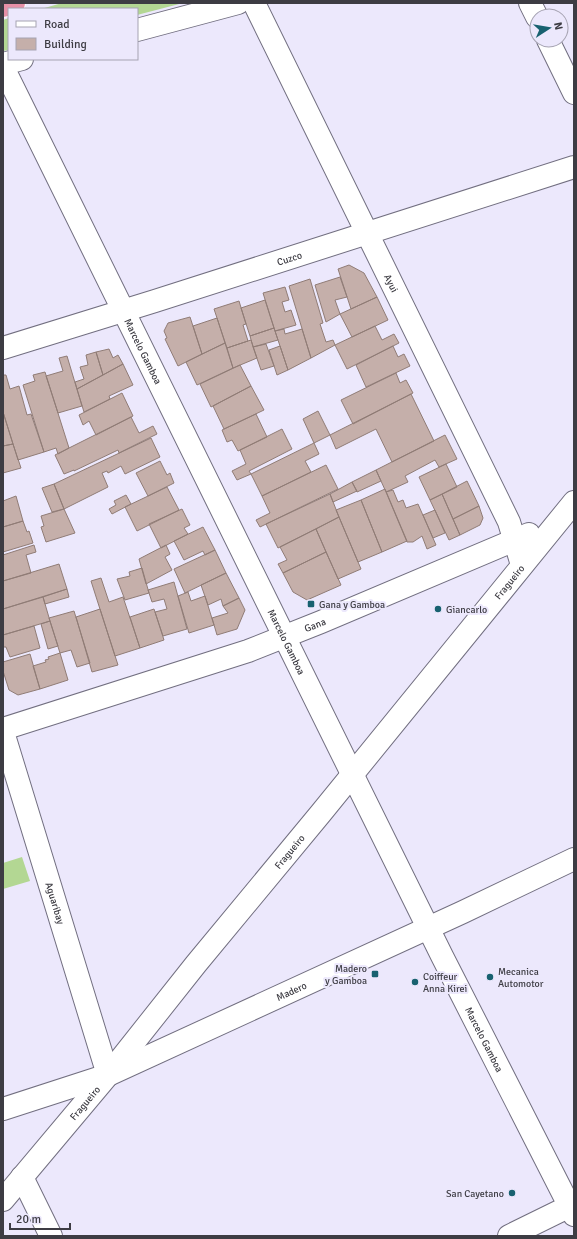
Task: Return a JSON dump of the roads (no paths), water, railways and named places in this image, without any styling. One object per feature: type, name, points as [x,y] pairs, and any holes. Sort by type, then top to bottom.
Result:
[{"type":"highway","points":[[3,6],[14,3]]},
{"type":"street","points":[[138,30],[238,3]]},
{"type":"street","name":"Ayui","points":[[254,3],[509,522],[522,565]]},
{"type":"street","points":[[552,48],[574,93]]},
{"type":"street","points":[[3,64],[18,60]]},
{"type":"street","name":"Marcelo Gamboa","points":[[3,67],[283,637],[353,774],[428,929],[572,1208]]},
{"type":"street","name":"Cuzco","points":[[3,348],[574,167]]},
{"type":"street","name":"Fragueiro","points":[[3,1200],[108,1075],[196,964],[353,774],[522,565],[565,519],[574,502]]},
{"type":"street","name":"Gana","points":[[3,730],[240,653],[283,637],[565,519]]},
{"type":"street","name":"Aguaribay","points":[[3,730],[108,1075]]},
{"type":"street","name":"Madero","points":[[3,1109],[108,1075],[428,929],[574,859]]},
{"type":"street","points":[[22,1177],[51,1236]]},
{"type":"street","points":[[509,1236],[572,1208]]},
{"type":"place","name":"Gana y Gamboa","points":[[311,604]]},
{"type":"place","name":"Giancarlo","points":[[438,609]]},
{"type":"place","name":"Madero y Gamboa","points":[[375,974]]},
{"type":"place","name":"Mecanica Automotor","points":[[490,977]]},
{"type":"place","name":"Coiffeur Anna Kirei","points":[[415,982]]},
{"type":"place","name":"San Cayetano","points":[[512,1193]]}]
